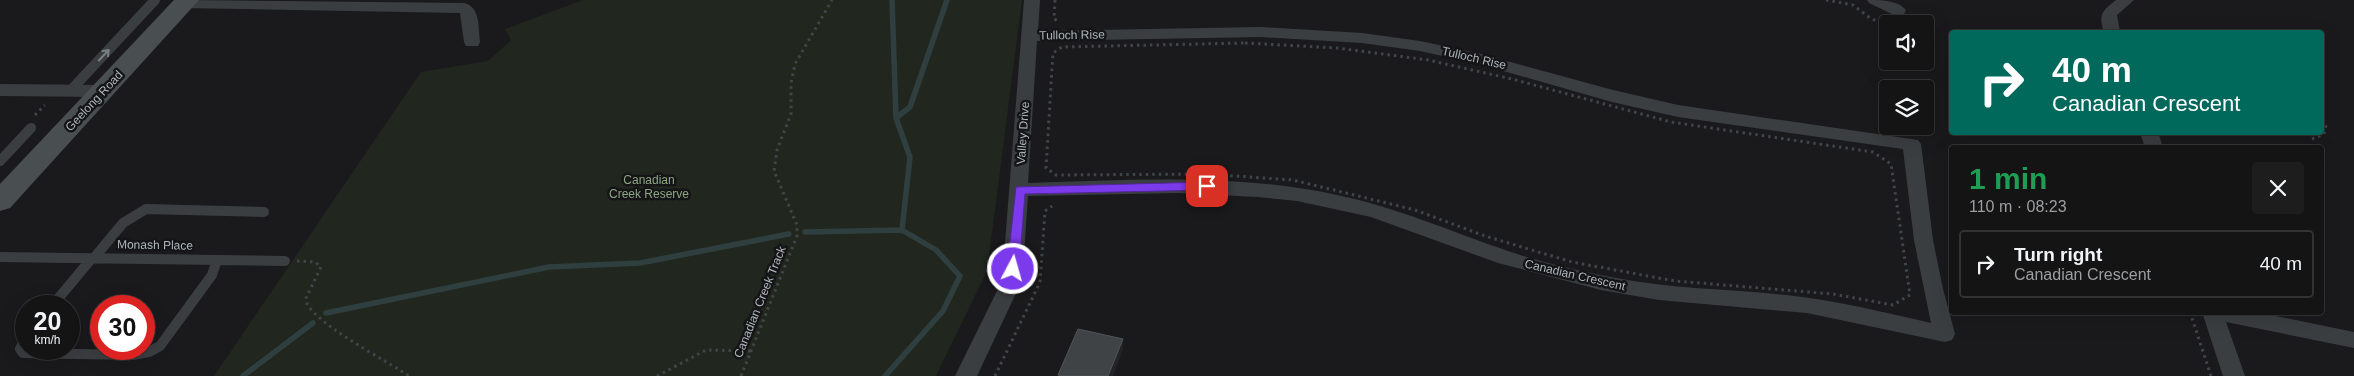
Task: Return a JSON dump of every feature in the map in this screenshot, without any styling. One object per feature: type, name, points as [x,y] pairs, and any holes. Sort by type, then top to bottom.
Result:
[{"type":"main road","name":"Geelong Road","points":[[0,201],[185,2]]},
{"type":"street","name":"Valley Drive","points":[[966,376],[1011,279],[1020,190],[1032,0]]},
{"type":"street","points":[[1875,0],[1898,10]]},
{"type":"street","points":[[2111,30],[2108,18],[2109,13],[2126,0]]},
{"type":"street","points":[[185,2],[464,8],[468,11],[472,42]]},
{"type":"street","name":"Tulloch Rise","points":[[1030,36],[1261,32],[1362,38],[1420,46],[1489,60],[1612,96],[1664,108],[1742,121],[1912,144]]},
{"type":"street","points":[[0,90],[103,91]]},
{"type":"street","name":"Canadian Crescent","points":[[1020,190],[1065,182],[1207,186],[1292,193],[1337,201],[1390,216],[1490,252],[1591,280],[1665,293],[1808,306],[1857,314],[1945,334],[1934,293],[1917,195],[1912,144]]},
{"type":"street","points":[[2214,315],[2234,376]]},
{"type":"street","points":[[2228,315],[2354,340]]},
{"type":"lane","name":"Geelong Road","points":[[70,90],[155,0]]},
{"type":"lane","points":[[0,161],[31,128]]},
{"type":"lane","points":[[61,295],[126,219],[140,210],[264,212]]},
{"type":"lane","name":"Monash Place","points":[[0,257],[285,261]]},
{"type":"lane","points":[[80,354],[132,355],[149,352],[162,342],[212,275],[217,260]]},
{"type":"path","name":"Canadian Creek Track","points":[[741,376],[797,236],[798,230],[774,171],[777,150],[791,114],[791,83],[795,64],[832,0]]},
{"type":"path","points":[[1826,0],[1853,5],[1870,18],[1879,22]]},
{"type":"path","points":[[1245,43],[1328,46],[1388,53],[1491,73],[1672,122],[1874,152],[1891,164],[1910,295],[1893,305],[1833,294],[1675,281],[1630,274],[1572,262],[1485,236],[1415,210],[1292,180],[1205,174],[1065,182],[1046,168],[1052,53],[1062,48],[1245,43]]},
{"type":"path","points":[[2324,122],[2326,125],[2324,134]]},
{"type":"path","points":[[2312,139],[2322,135]]},
{"type":"path","points":[[995,376],[1040,282],[1045,211],[1055,204],[1064,203],[1065,182]]},
{"type":"path","points":[[285,261],[315,262],[321,268],[306,296],[306,306],[309,311],[325,324],[396,366],[409,376]]},
{"type":"path","points":[[2191,315],[2211,376]]},
{"type":"path","points":[[657,376],[706,350],[751,351]]},
{"type":"green space","name":"Canadian Creek Reserve","points":[[583,0],[1022,0],[987,271],[936,376],[214,376],[421,72],[488,61],[511,40],[505,29]]},
{"type":"building","points":[[1078,329],[1123,339],[1108,376],[1058,375]]},
{"type":"waterway","points":[[892,0],[896,118]]},
{"type":"waterway","points":[[896,118],[910,107],[947,0]]},
{"type":"waterway","points":[[896,118],[910,157],[902,230]]},
{"type":"waterway","points":[[805,232],[902,230]]},
{"type":"waterway","points":[[885,376],[943,311],[960,276],[936,250],[902,230]]},
{"type":"waterway","points":[[326,313],[549,267],[640,263],[789,234]]},
{"type":"waterway","points":[[243,376],[313,323]]},
{"type":"route","points":[[1013,269],[1020,190],[1207,186]]}]
